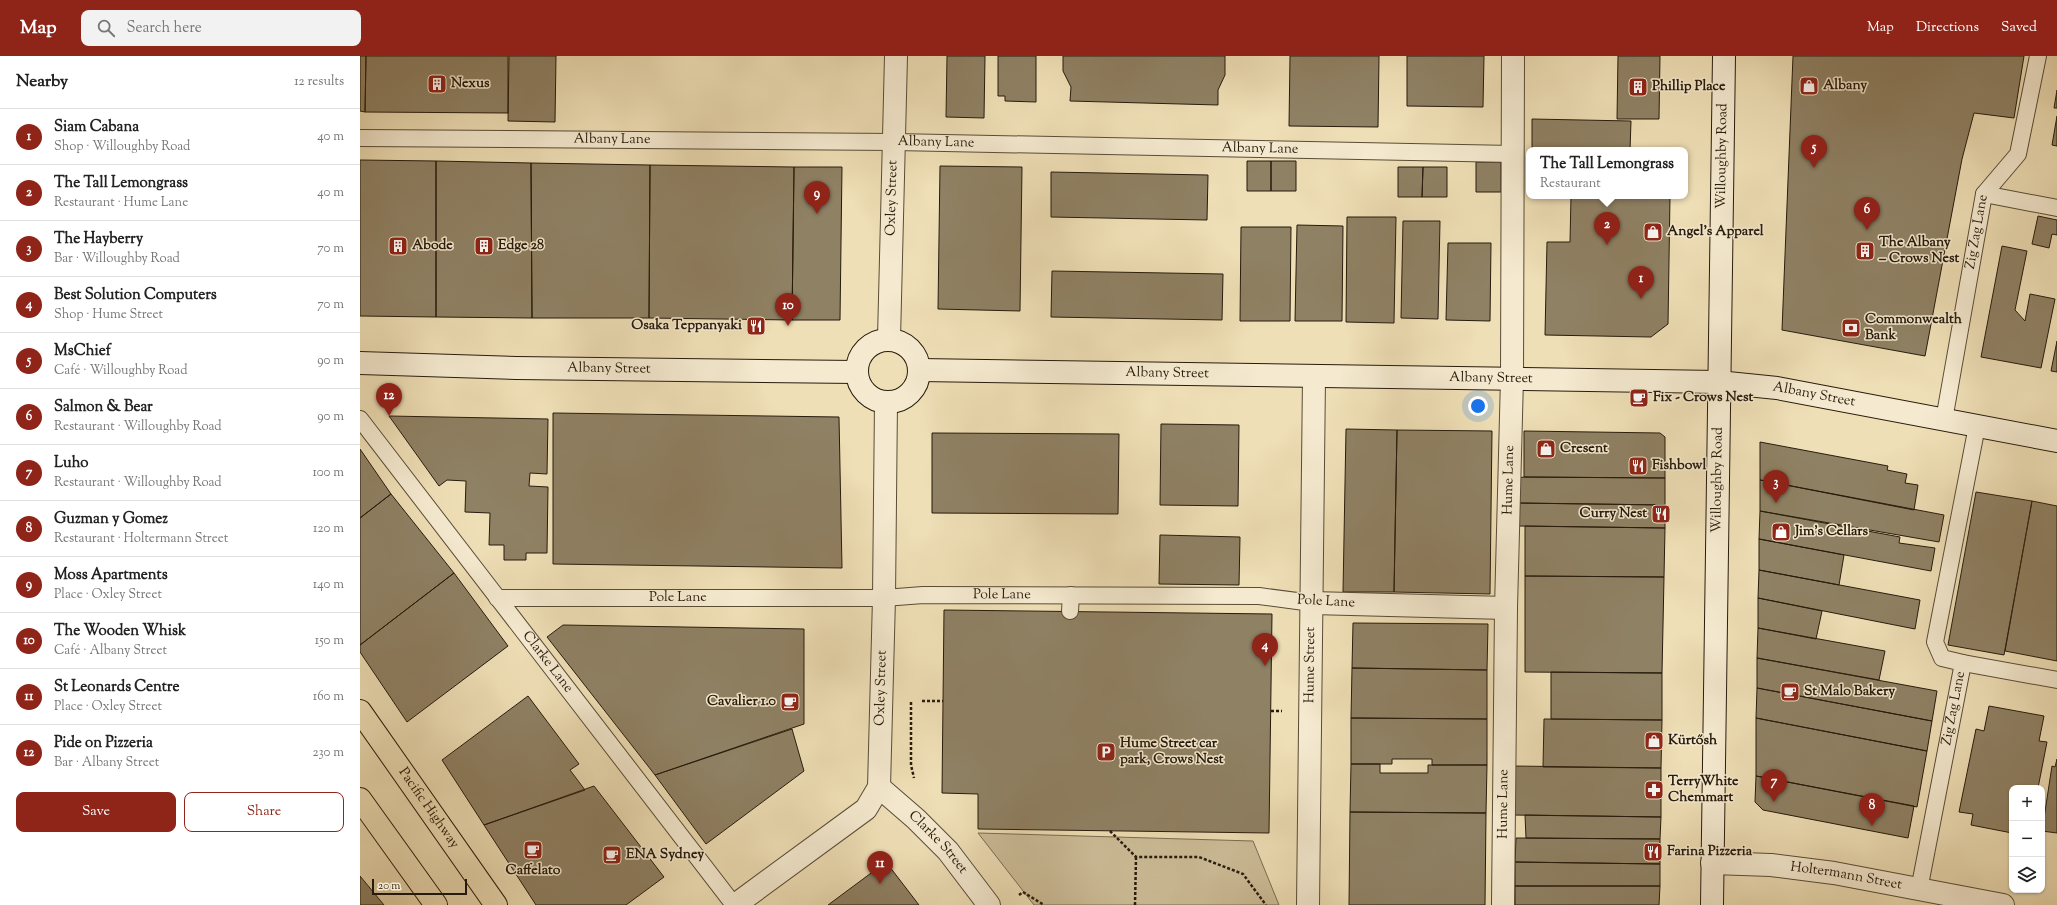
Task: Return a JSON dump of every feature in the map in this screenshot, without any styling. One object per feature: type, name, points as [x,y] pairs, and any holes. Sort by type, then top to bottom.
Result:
[{"type":"main road","name":"Pacific Highway","points":[[360,711],[496,905]]},
{"type":"main road","points":[[360,799],[436,905]]},
{"type":"street","name":"Oxley Street","points":[[889,339],[896,56]]},
{"type":"street","name":"Hume Lane","points":[[1503,905],[1506,608],[1512,378],[1513,56]]},
{"type":"street","name":"Willoughby Road","points":[[1712,905],[1718,382],[1724,56]]},
{"type":"street","points":[[889,339],[900,341],[910,348],[918,358],[920,370],[918,382],[910,393],[899,400],[886,402],[875,399],[866,393],[860,383],[857,372],[859,360],[865,349],[876,342],[889,339]]},
{"type":"street","name":"Albany Street","points":[[360,363],[516,368],[857,372]]},
{"type":"street","name":"Albany Street","points":[[920,370],[1718,382],[1777,388],[2057,441]]},
{"type":"street","name":"Hume Street","points":[[1308,905],[1314,377]]},
{"type":"street","name":"Oxley Street","points":[[734,905],[866,809],[879,787],[884,598],[886,402]]},
{"type":"street","name":"Pole Lane","points":[[1312,603],[1506,608]]},
{"type":"street","name":"Clarke Street","points":[[879,787],[916,819],[948,851],[989,905]]},
{"type":"street","name":"Holtermann Street","points":[[1712,863],[1771,865],[1834,873],[1976,903],[2003,905]]},
{"type":"lane","name":"Zig Zag Lane","points":[[1944,420],[1984,194],[2018,154],[2038,56]]},
{"type":"lane","name":"Albany Lane","points":[[360,138],[895,142],[1513,154]]},
{"type":"lane","points":[[1984,194],[2057,208]]},
{"type":"lane","name":"Clarke Lane","points":[[360,419],[734,905]]},
{"type":"lane","name":"Zig Zag Lane","points":[[1919,890],[1963,663],[1942,658],[1935,642],[1977,426]]},
{"type":"lane","name":"Pole Lane","points":[[498,598],[884,598],[923,595],[1259,596],[1312,603]]},
{"type":"lane","points":[[1070,611],[1071,595]]},
{"type":"lane","points":[[1963,663],[2057,680]]},
{"type":"path","points":[[911,695],[911,765],[916,783]]},
{"type":"path","points":[[922,701],[943,701]]},
{"type":"path","points":[[1110,831],[1136,857],[1199,857],[1243,874],[1266,905]]},
{"type":"path","points":[[1135,905],[1136,857]]},
{"type":"path","points":[[1019,895],[1023,892],[1044,905]]},
{"type":"shaded area","points":[[978,833],[1253,841],[1279,905],[1034,905]]},
{"type":"building","points":[[360,56],[366,56],[365,112],[360,111]]},
{"type":"building","name":"Nexus","points":[[366,56],[508,56],[508,113],[365,112]]},
{"type":"building","points":[[509,56],[556,56],[555,122],[508,121]]},
{"type":"building","points":[[947,56],[985,56],[984,118],[946,117]]},
{"type":"building","points":[[998,56],[1036,56],[1036,102],[1005,101],[1005,96],[998,96]]},
{"type":"building","points":[[1063,56],[1225,56],[1225,75],[1218,90],[1218,105],[1070,101],[1071,87],[1063,71]]},
{"type":"building","points":[[1290,56],[1379,56],[1378,127],[1289,126]]},
{"type":"building","points":[[1407,56],[1484,56],[1483,107],[1407,106]]},
{"type":"building","name":"Phillip Place","points":[[1618,56],[1660,56],[1659,119],[1617,119]]},
{"type":"building","name":"The Albany – Crows Nest","points":[[1793,56],[2024,56],[2014,118],[1974,113],[1962,159],[1925,356],[1782,330]]},
{"type":"building","points":[[2057,90],[2057,108],[2054,108]]},
{"type":"building","points":[[2057,116],[2057,146],[2052,145]]},
{"type":"building","points":[[1532,119],[1631,121],[1630,147],[1532,147]]},
{"type":"building","name":"Abode","points":[[360,160],[436,161],[436,317],[360,316]]},
{"type":"building","name":"Edge 28","points":[[436,161],[531,163],[532,318],[436,317]]},
{"type":"building","points":[[1247,161],[1271,161],[1271,191],[1247,191]]},
{"type":"building","points":[[1271,161],[1296,161],[1296,191],[1271,191]]},
{"type":"building","points":[[1476,162],[1501,162],[1501,192],[1476,192]]},
{"type":"building","points":[[531,163],[650,165],[649,318],[532,318]]},
{"type":"building","points":[[650,165],[794,167],[792,320],[649,318]]},
{"type":"building","points":[[940,166],[1022,167],[1020,311],[938,309]]},
{"type":"building","points":[[794,167],[842,167],[840,320],[792,320]]},
{"type":"building","points":[[1398,167],[1423,167],[1422,197],[1398,197]]},
{"type":"building","points":[[1423,167],[1447,167],[1447,197],[1422,197]]},
{"type":"building","points":[[1051,172],[1208,175],[1207,220],[1051,217]]},
{"type":"building","points":[[1571,199],[1670,199],[1668,324],[1651,337],[1545,335],[1547,242],[1570,242]]},
{"type":"building","points":[[2038,216],[2057,220],[2057,235],[2052,234],[2049,248],[2032,244]]},
{"type":"building","points":[[1347,217],[1396,217],[1394,323],[1346,322]]},
{"type":"building","points":[[1403,221],[1440,221],[1438,319],[1401,318]]},
{"type":"building","points":[[1297,225],[1343,226],[1342,321],[1295,321]]},
{"type":"building","points":[[1241,227],[1291,227],[1290,321],[1240,321]]},
{"type":"building","points":[[1448,243],[1491,243],[1490,321],[1446,320]]},
{"type":"building","points":[[2002,246],[2027,251],[2015,310],[2025,321],[2030,294],[2055,299],[2041,368],[1981,357]]},
{"type":"building","points":[[1052,271],[1223,274],[1222,320],[1051,317]]},
{"type":"building","points":[[2057,341],[2057,372],[2051,371]]},
{"type":"building","points":[[553,413],[839,417],[842,568],[553,564]]},
{"type":"building","points":[[389,416],[548,419],[547,474],[530,473],[529,486],[548,487],[547,553],[526,553],[526,560],[504,560],[504,545],[489,545],[490,513],[465,512],[466,481],[447,480],[439,486]]},
{"type":"building","points":[[1161,424],[1239,425],[1238,506],[1160,505]]},
{"type":"building","points":[[1346,429],[1397,430],[1394,592],[1343,592]]},
{"type":"building","points":[[1397,430],[1492,431],[1490,594],[1394,592]]},
{"type":"building","points":[[1524,431],[1660,433],[1665,437],[1665,478],[1524,477]]},
{"type":"building","points":[[932,433],[1119,434],[1118,514],[932,513]]},
{"type":"building","points":[[1760,442],[1888,466],[1887,470],[1907,474],[1905,483],[1918,485],[1914,510],[1760,480]]},
{"type":"building","points":[[360,449],[391,494],[360,518]]},
{"type":"building","points":[[1518,478],[1665,478],[1665,505],[1517,503]]},
{"type":"building","points":[[1760,480],[1944,515],[1939,542],[1760,511]]},
{"type":"building","points":[[1976,492],[2032,501],[2004,655],[1948,645]]},
{"type":"building","points":[[391,494],[454,573],[360,645],[360,518]]},
{"type":"building","points":[[2032,501],[2057,506],[2057,661],[2005,651]]},
{"type":"building","points":[[1517,503],[1665,505],[1665,528],[1517,526]]},
{"type":"building","points":[[1760,511],[1900,537],[1899,543],[1935,548],[1931,571],[1759,539]]},
{"type":"building","points":[[1525,526],[1665,528],[1664,577],[1525,576]]},
{"type":"building","points":[[1160,535],[1240,537],[1239,585],[1159,584]]},
{"type":"building","points":[[1759,539],[1844,555],[1839,585],[1759,570]]},
{"type":"building","points":[[1759,570],[1920,600],[1915,629],[1758,598]]},
{"type":"building","points":[[454,573],[508,646],[407,722],[360,652],[360,645]]},
{"type":"building","points":[[1525,576],[1664,577],[1662,673],[1525,672]]},
{"type":"building","points":[[1758,598],[1822,611],[1816,639],[1758,628]]},
{"type":"building","name":"Hume Street car park, Crows Nest","points":[[944,610],[1272,614],[1269,833],[978,829],[978,794],[942,793]]},
{"type":"building","points":[[1353,623],[1488,624],[1487,670],[1352,668]]},
{"type":"building","points":[[563,625],[804,629],[804,724],[655,775],[547,637]]},
{"type":"building","points":[[1758,628],[1885,651],[1879,680],[1757,658]]},
{"type":"building","points":[[1757,658],[1937,691],[1932,721],[1757,688]]},
{"type":"building","points":[[1352,668],[1487,670],[1487,719],[1351,718]]},
{"type":"building","points":[[1551,672],[1662,673],[1662,720],[1551,719]]},
{"type":"building","points":[[1757,688],[1932,721],[1927,751],[1756,718]]},
{"type":"building","points":[[528,696],[579,764],[570,770],[585,790],[484,825],[442,760]]},
{"type":"building","points":[[1989,706],[2044,716],[2039,741],[2047,742],[2039,785],[2009,785],[2009,832],[1971,825],[1973,814],[1959,812],[1976,729],[1984,731]]},
{"type":"building","points":[[1351,718],[1487,719],[1487,765],[1432,765],[1432,759],[1392,759],[1392,764],[1351,764]]},
{"type":"building","points":[[1756,718],[1927,751],[1917,807],[1756,776]]},
{"type":"building","points":[[1544,719],[1662,720],[1661,768],[1543,767]]},
{"type":"building","points":[[792,729],[804,771],[706,844],[655,775]]},
{"type":"building","points":[[2057,759],[2057,833],[2045,831],[2045,812],[2052,766],[2055,767]]},
{"type":"building","points":[[1351,764],[1380,764],[1380,773],[1428,773],[1428,765],[1487,765],[1486,813],[1350,812]]},
{"type":"building","points":[[1513,766],[1661,768],[1661,817],[1512,815]]},
{"type":"building","points":[[1756,776],[1914,806],[1908,838],[1763,810],[1755,802]]},
{"type":"building","points":[[594,786],[664,877],[626,905],[536,905],[484,825]]},
{"type":"building","points":[[1350,812],[1486,813],[1485,905],[1349,905]]},
{"type":"building","points":[[1525,815],[1661,817],[1660,839],[1526,838]]},
{"type":"building","points":[[1516,838],[1660,839],[1660,864],[1515,862]]},
{"type":"building","points":[[886,862],[919,905],[828,905]]},
{"type":"building","points":[[1515,862],[1660,864],[1660,886],[1515,886]]},
{"type":"building","points":[[360,876],[384,905],[360,905]]},
{"type":"building","points":[[1515,886],[1660,886],[1659,905],[1515,905]]},
{"type":"place","name":"Nexus","points":[[437,84]]},
{"type":"place","name":"Albany","points":[[1809,86]]},
{"type":"place","name":"Phillip Place","points":[[1638,87]]},
{"type":"place","name":"MsChief","points":[[1814,168]]},
{"type":"place","name":"Moss Apartments","points":[[817,214]]},
{"type":"place","name":"Salmon & Bear","points":[[1867,230]]},
{"type":"place","name":"Angel's Apparel","points":[[1653,232]]},
{"type":"place","name":"The Tall Lemongrass","points":[[1607,245]]},
{"type":"place","name":"Abode","points":[[398,246]]},
{"type":"place","name":"Edge 28","points":[[484,246]]},
{"type":"place","name":"The Albany – Crows Nest","points":[[1865,251]]},
{"type":"place","name":"Siam Cabana","points":[[1641,299]]},
{"type":"place","name":"Osaka Teppanyaki","points":[[756,326]]},
{"type":"place","name":"The Wooden Whisk","points":[[788,326]]},
{"type":"place","name":"Commonwealth Bank","points":[[1851,328]]},
{"type":"place","name":"Fix - Crows Nest","points":[[1639,398]]},
{"type":"place","name":"Pide on Pizzeria","points":[[389,416]]},
{"type":"place","name":"Cresent","points":[[1546,449]]},
{"type":"place","name":"Fishbowl","points":[[1638,466]]},
{"type":"place","name":"The Hayberry","points":[[1776,503]]},
{"type":"place","name":"Curry Nest","points":[[1661,514]]},
{"type":"place","name":"Jim's Cellars","points":[[1781,532]]},
{"type":"place","name":"Best Solution Computers","points":[[1265,666]]},
{"type":"place","name":"St Malo Bakery","points":[[1790,692]]},
{"type":"place","name":"Cavalier 1.0","points":[[790,702]]},
{"type":"place","name":"Kürtősh","points":[[1654,741]]},
{"type":"place","name":"Hume Street car park, Crows Nest","points":[[1106,752]]},
{"type":"place","name":"TerryWhite Chemmart","points":[[1654,790]]},
{"type":"place","name":"Luho","points":[[1774,802]]},
{"type":"place","name":"Guzman y Gomez","points":[[1872,826]]},
{"type":"place","name":"Caffelato","points":[[533,850]]},
{"type":"place","name":"Farina Pizzeria","points":[[1653,852]]},
{"type":"place","name":"ENA Sydney","points":[[612,855]]},
{"type":"place","name":"St Leonards Centre","points":[[880,884]]}]
